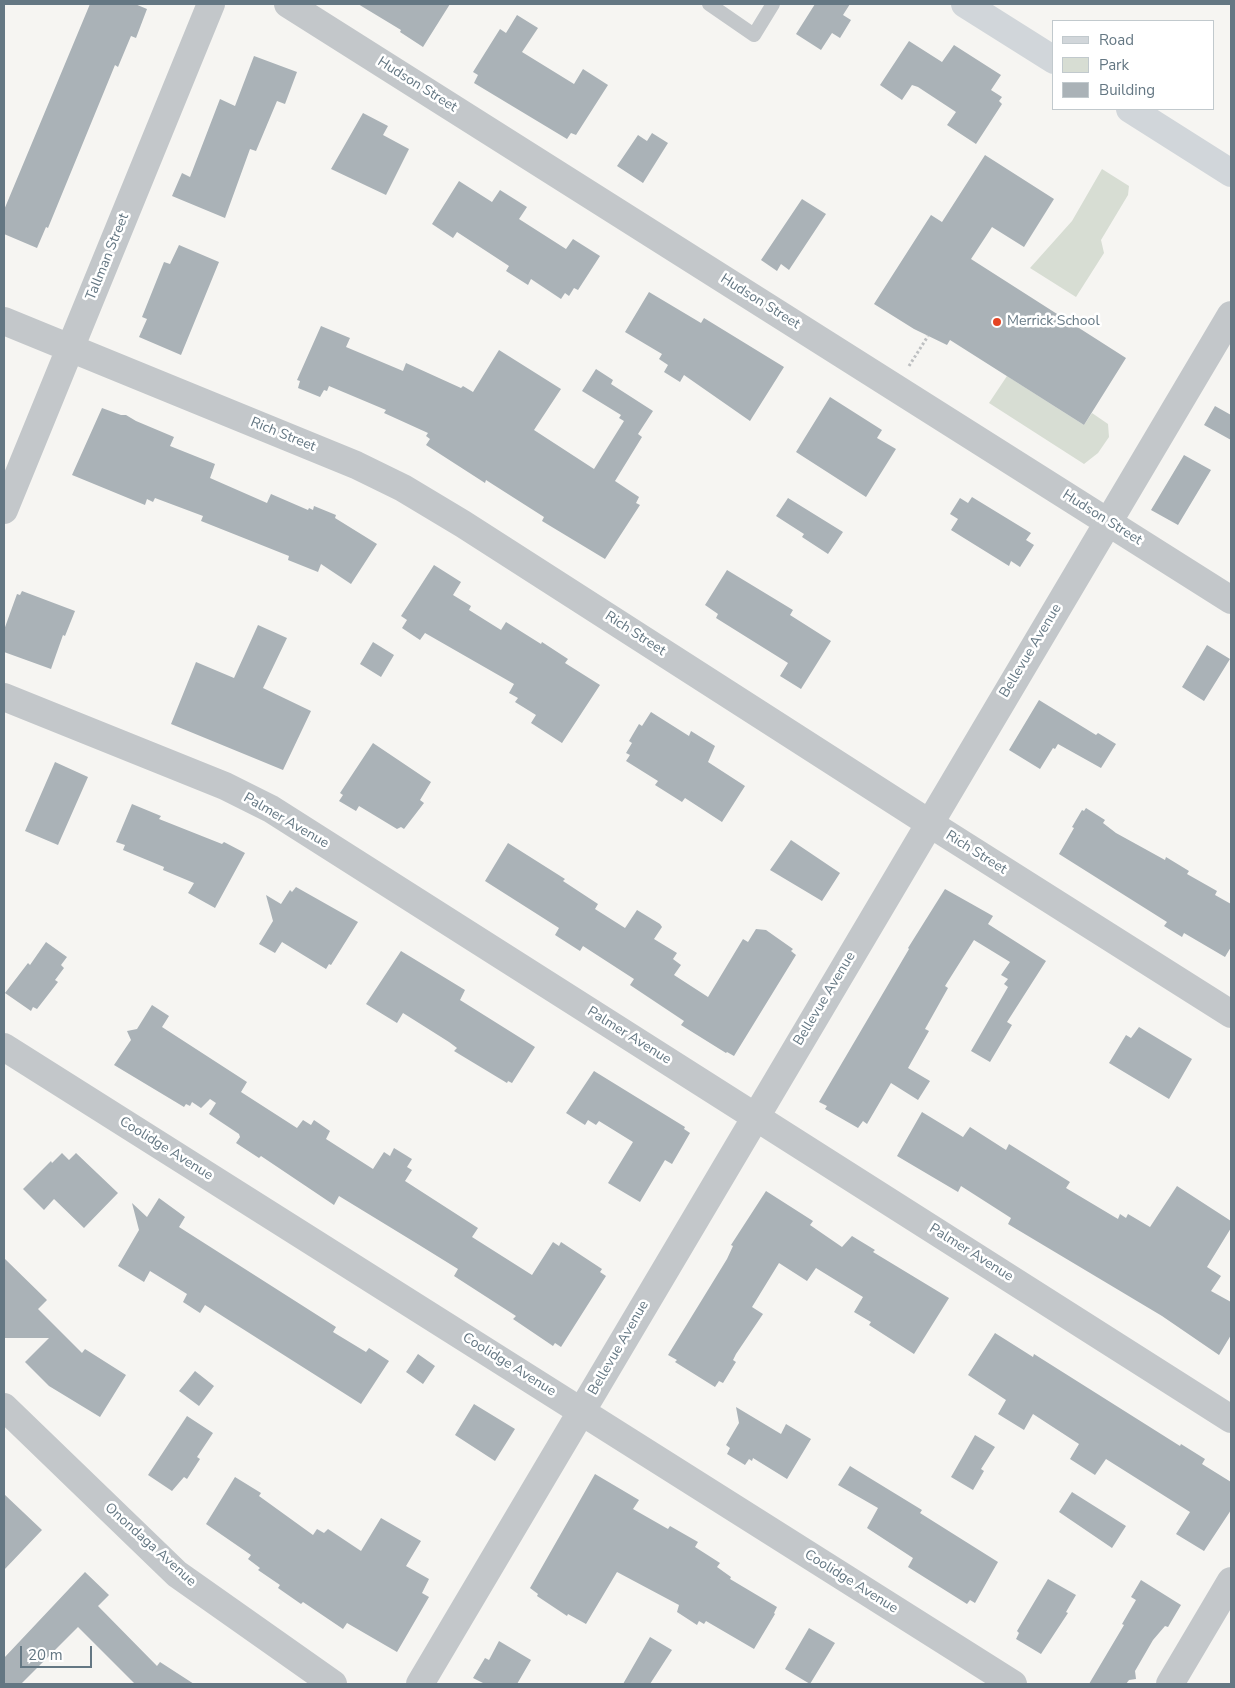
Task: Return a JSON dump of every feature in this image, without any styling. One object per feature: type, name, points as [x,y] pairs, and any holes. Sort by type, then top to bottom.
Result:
[{"type":"main road","points":[[967,4],[1052,59]]},
{"type":"main road","points":[[1132,110],[1231,173]]},
{"type":"street","name":"Tallman Street","points":[[4,510],[211,4]]},
{"type":"street","name":"Hudson Street","points":[[288,4],[1231,600]]},
{"type":"street","name":"Bellevue Avenue","points":[[420,1684],[1231,315]]},
{"type":"street","name":"Rich Street","points":[[4,321],[356,465],[403,488],[463,524],[929,824],[1231,1014]]},
{"type":"street","name":"Palmer Avenue","points":[[4,697],[225,786],[271,809],[1231,1419]]},
{"type":"street","name":"Coolidge Avenue","points":[[4,1047],[1013,1684]]},
{"type":"street","name":"Onondaga Avenue","points":[[4,1407],[177,1574],[310,1676],[333,1684]]},
{"type":"street","points":[[1170,1684],[1231,1581]]},
{"type":"lane","points":[[709,4],[754,35],[773,4]]},
{"type":"path","points":[[910,364],[928,336]]},
{"type":"green space","points":[[1102,169],[1129,186],[1128,195],[1101,240],[1104,253],[1076,297],[1030,268],[1072,221]]},
{"type":"green space","points":[[1007,376],[1084,425],[1092,413],[1108,424],[1109,437],[1098,453],[1084,464],[989,403]]},
{"type":"building","points":[[90,4],[135,4],[147,9],[136,38],[131,36],[118,67],[115,65],[48,228],[46,227],[37,248],[4,234],[4,210]]},
{"type":"building","points":[[358,4],[450,4],[423,47],[400,32],[401,30]]},
{"type":"building","points":[[815,4],[850,4],[843,15],[851,20],[840,38],[832,33],[821,50],[796,34]]},
{"type":"building","points":[[517,15],[538,28],[522,52],[574,84],[583,69],[608,85],[576,135],[571,133],[567,139],[474,83],[478,75],[473,72],[500,29],[506,33]]},
{"type":"building","points":[[909,41],[942,62],[954,45],[1001,75],[991,90],[1002,97],[999,101],[1002,104],[976,144],[947,125],[956,112],[918,87],[912,85],[902,100],[880,85]]},
{"type":"building","points":[[254,56],[297,72],[285,104],[277,101],[256,151],[250,149],[225,218],[172,196],[182,173],[190,177],[220,99],[235,106]]},
{"type":"building","points":[[363,113],[388,126],[383,135],[409,149],[386,195],[331,169]]},
{"type":"building","points":[[652,133],[668,143],[643,183],[617,166],[638,135],[647,141]]},
{"type":"building","points":[[985,155],[1054,199],[1024,247],[992,227],[971,259],[1126,358],[1084,425],[950,340],[947,345],[914,329],[874,304],[931,215],[942,222]]},
{"type":"building","points":[[459,181],[492,202],[500,190],[527,207],[519,219],[566,249],[573,239],[600,256],[578,290],[574,288],[569,296],[565,293],[561,299],[531,279],[528,285],[506,271],[509,266],[457,232],[453,238],[432,224]]},
{"type":"building","points":[[802,199],[826,214],[789,270],[781,264],[777,271],[761,260]]},
{"type":"building","points":[[179,245],[219,262],[181,355],[139,337],[147,319],[142,317],[164,262],[170,264]]},
{"type":"building","points":[[649,292],[701,323],[704,318],[784,367],[750,421],[684,375],[680,382],[664,372],[668,365],[659,359],[662,354],[625,332]]},
{"type":"building","points":[[321,326],[350,338],[346,347],[403,371],[406,363],[461,388],[463,386],[473,392],[499,350],[561,389],[534,430],[594,469],[624,421],[619,418],[621,415],[582,391],[596,369],[613,380],[611,384],[653,411],[638,434],[642,437],[615,481],[639,497],[636,503],[640,505],[605,559],[542,521],[544,517],[486,480],[485,483],[426,445],[430,439],[426,436],[428,433],[384,413],[386,410],[329,386],[327,391],[324,390],[320,397],[298,388],[300,381],[297,380]]},
{"type":"building","points":[[830,397],[882,430],[877,438],[896,449],[866,497],[796,452]]},
{"type":"building","points":[[1215,406],[1231,415],[1231,440],[1204,425]]},
{"type":"building","points":[[102,408],[126,415],[174,437],[170,446],[215,464],[210,478],[267,503],[271,494],[308,510],[309,508],[313,510],[314,506],[336,515],[335,518],[377,544],[351,584],[321,564],[318,572],[288,560],[289,556],[201,521],[203,516],[155,498],[153,502],[147,499],[145,505],[72,475]]},
{"type":"building","points":[[1184,455],[1211,470],[1178,525],[1151,510]]},
{"type":"building","points":[[972,497],[1031,533],[1026,540],[1034,545],[1020,567],[1011,561],[1009,566],[951,530],[958,519],[950,514],[960,498],[968,503]]},
{"type":"building","points":[[788,498],[843,532],[828,554],[802,537],[804,534],[776,516]]},
{"type":"building","points":[[434,565],[461,582],[453,595],[471,606],[469,610],[501,630],[506,622],[541,644],[542,642],[568,659],[565,663],[600,685],[562,743],[531,723],[536,715],[515,702],[518,698],[509,693],[514,684],[425,633],[420,640],[402,628],[407,620],[401,616]]},
{"type":"building","points":[[727,570],[793,610],[790,615],[831,641],[801,689],[780,676],[788,663],[716,618],[718,614],[705,605]]},
{"type":"building","points":[[22,591],[75,611],[65,636],[63,635],[51,669],[4,652],[4,630],[17,594],[20,595]]},
{"type":"building","points":[[258,625],[287,638],[263,688],[311,711],[283,770],[171,724],[196,662],[234,678]]},
{"type":"building","points":[[373,642],[394,655],[381,677],[360,664]]},
{"type":"building","points":[[1207,645],[1230,659],[1204,701],[1182,687]]},
{"type":"building","points":[[1039,700],[1096,735],[1098,733],[1116,744],[1101,768],[1058,744],[1055,749],[1053,748],[1040,769],[1009,750]]},
{"type":"building","points":[[651,712],[689,736],[691,731],[715,746],[708,762],[745,786],[722,822],[685,798],[682,802],[655,785],[658,781],[626,761],[630,755],[626,753],[632,743],[629,741],[639,724],[642,726]]},
{"type":"building","points":[[373,743],[431,782],[420,800],[424,803],[404,829],[401,827],[397,829],[359,806],[356,811],[339,801],[343,795],[340,793]]},
{"type":"building","points":[[55,762],[88,777],[58,845],[25,831]]},
{"type":"building","points":[[132,804],[161,816],[159,819],[222,844],[224,842],[245,853],[215,908],[188,893],[194,883],[163,870],[164,867],[123,850],[125,845],[116,842]]},
{"type":"building","points":[[1086,808],[1105,820],[1103,823],[1116,833],[1165,860],[1166,857],[1189,871],[1187,874],[1217,891],[1215,895],[1231,904],[1231,947],[1225,957],[1184,933],[1182,937],[1164,926],[1167,922],[1059,854],[1074,828],[1072,827],[1082,810],[1084,811]]},
{"type":"building","points":[[791,840],[840,873],[822,901],[770,870]]},
{"type":"building","points":[[508,843],[565,879],[563,881],[598,904],[595,909],[625,928],[637,910],[660,924],[662,927],[654,939],[677,953],[673,959],[681,965],[674,975],[708,997],[743,939],[748,942],[756,929],[766,930],[793,949],[791,951],[796,955],[734,1056],[681,1025],[684,1021],[630,985],[634,979],[583,946],[580,951],[555,935],[559,928],[485,881]]},
{"type":"building","points":[[296,887],[358,922],[331,965],[329,964],[326,969],[282,942],[275,953],[259,944],[273,921],[266,895],[281,904],[290,890],[292,892]]},
{"type":"building","points":[[945,889],[993,916],[988,924],[1046,961],[1007,1022],[1012,1025],[990,1062],[971,1051],[1008,987],[1004,984],[1008,979],[1001,975],[1010,962],[974,940],[945,986],[948,988],[925,1029],[929,1031],[908,1068],[930,1081],[918,1100],[891,1083],[867,1124],[863,1121],[858,1128],[825,1109],[827,1106],[819,1102],[908,948]]},
{"type":"building","points":[[46,942],[67,957],[61,965],[64,968],[55,980],[58,982],[37,1009],[33,1007],[31,1011],[5,993],[28,963],[30,965]]},
{"type":"building","points":[[401,951],[465,990],[460,1000],[535,1047],[512,1083],[508,1081],[507,1083],[454,1051],[457,1048],[403,1013],[397,1023],[366,1004]]},
{"type":"building","points":[[152,1005],[169,1016],[162,1027],[247,1082],[241,1092],[297,1128],[303,1120],[311,1125],[314,1120],[330,1131],[326,1139],[373,1169],[384,1152],[390,1156],[394,1148],[412,1159],[407,1167],[412,1170],[405,1181],[478,1228],[472,1237],[532,1275],[553,1242],[559,1246],[561,1242],[602,1269],[600,1272],[606,1276],[561,1347],[555,1343],[553,1346],[513,1319],[516,1316],[454,1276],[458,1269],[339,1196],[334,1205],[261,1156],[259,1158],[236,1143],[240,1137],[239,1134],[209,1114],[216,1103],[210,1099],[201,1108],[192,1102],[190,1106],[186,1104],[184,1107],[114,1065],[131,1040],[127,1031],[137,1029]]},
{"type":"building","points":[[1139,1027],[1192,1059],[1169,1099],[1109,1063],[1126,1035],[1131,1038]]},
{"type":"building","points":[[594,1071],[685,1127],[684,1129],[690,1133],[672,1164],[665,1160],[640,1202],[608,1183],[633,1142],[599,1121],[596,1125],[588,1120],[585,1125],[566,1113]]},
{"type":"building","points":[[922,1112],[963,1137],[970,1127],[1006,1150],[1009,1144],[1070,1182],[1066,1188],[1118,1219],[1120,1214],[1126,1218],[1128,1214],[1150,1227],[1177,1186],[1231,1221],[1231,1228],[1207,1267],[1221,1276],[1211,1291],[1231,1302],[1231,1335],[1219,1355],[1162,1316],[1008,1224],[1011,1218],[961,1186],[958,1192],[897,1156]]},
{"type":"building","points":[[62,1153],[69,1160],[76,1153],[118,1193],[84,1228],[54,1199],[44,1210],[23,1189],[51,1161],[52,1163]]},
{"type":"building","points":[[766,1191],[813,1221],[810,1225],[842,1247],[852,1236],[875,1250],[873,1252],[949,1298],[914,1354],[869,1325],[871,1322],[854,1312],[863,1297],[816,1268],[807,1281],[779,1263],[752,1307],[763,1314],[736,1354],[733,1360],[736,1362],[723,1383],[719,1381],[715,1387],[675,1362],[677,1360],[668,1355],[727,1259],[733,1246],[731,1245]]},
{"type":"building","points":[[159,1198],[185,1217],[179,1227],[336,1327],[333,1332],[366,1352],[369,1348],[389,1361],[361,1404],[205,1305],[200,1313],[183,1302],[187,1294],[150,1271],[144,1282],[118,1266],[139,1230],[132,1203],[147,1217]]},
{"type":"building","points":[[4,1258],[47,1300],[38,1309],[82,1353],[85,1349],[126,1375],[100,1417],[49,1386],[25,1362],[49,1338],[4,1338]]},
{"type":"building","points":[[995,1333],[1033,1357],[1034,1354],[1180,1446],[1181,1444],[1205,1459],[1202,1464],[1231,1482],[1231,1510],[1204,1551],[1176,1534],[1190,1512],[1106,1459],[1095,1475],[1070,1459],[1079,1444],[1033,1414],[1024,1430],[998,1414],[1006,1400],[968,1375]]},
{"type":"building","points":[[418,1354],[435,1366],[423,1384],[406,1372]]},
{"type":"building","points":[[195,1371],[214,1386],[199,1406],[179,1391]]},
{"type":"building","points":[[474,1404],[515,1429],[495,1461],[455,1435]]},
{"type":"building","points":[[736,1407],[781,1434],[786,1424],[811,1439],[787,1479],[753,1458],[752,1461],[749,1459],[745,1465],[727,1454],[730,1448],[726,1445],[739,1423]]},
{"type":"building","points":[[187,1416],[213,1433],[197,1457],[200,1459],[187,1479],[184,1477],[172,1491],[148,1475]]},
{"type":"building","points":[[975,1435],[995,1447],[981,1469],[984,1471],[973,1490],[951,1477]]},
{"type":"building","points":[[850,1466],[922,1510],[920,1513],[998,1562],[975,1603],[970,1600],[967,1604],[908,1567],[913,1558],[867,1528],[878,1508],[838,1485]]},
{"type":"building","points":[[595,1474],[639,1500],[633,1509],[668,1529],[670,1526],[698,1542],[695,1547],[720,1563],[717,1567],[731,1577],[730,1579],[777,1607],[775,1614],[754,1649],[706,1621],[704,1624],[699,1621],[697,1625],[677,1612],[679,1605],[617,1572],[586,1624],[568,1614],[567,1616],[537,1596],[538,1594],[530,1588]]},
{"type":"building","points":[[235,1477],[261,1493],[259,1496],[313,1535],[317,1529],[324,1533],[328,1529],[361,1551],[381,1518],[421,1541],[406,1566],[429,1579],[422,1593],[429,1597],[397,1652],[347,1623],[343,1629],[303,1602],[301,1604],[278,1588],[280,1585],[258,1570],[260,1568],[248,1559],[251,1555],[206,1524]]},
{"type":"building","points":[[1072,1492],[1126,1526],[1112,1548],[1059,1512]]},
{"type":"building","points":[[4,1494],[42,1530],[4,1570]]},
{"type":"building","points":[[85,1572],[109,1595],[98,1606],[157,1666],[160,1662],[194,1684],[135,1684],[78,1627],[21,1684],[4,1684],[4,1658]]},
{"type":"building","points":[[1048,1579],[1076,1595],[1066,1612],[1068,1613],[1041,1654],[1016,1639],[1019,1633],[1017,1631]]},
{"type":"building","points":[[1141,1580],[1181,1605],[1168,1627],[1165,1626],[1153,1640],[1135,1671],[1136,1679],[1129,1680],[1126,1684],[1089,1684],[1124,1625],[1122,1624],[1136,1600],[1131,1597]]},
{"type":"building","points":[[809,1628],[835,1643],[810,1684],[785,1669]]},
{"type":"building","points":[[650,1637],[672,1650],[650,1684],[623,1684]]},
{"type":"building","points":[[499,1641],[531,1660],[517,1684],[485,1684],[473,1678],[485,1658],[489,1660]]},
{"type":"place","name":"Merrick School","points":[[997,322]]}]
